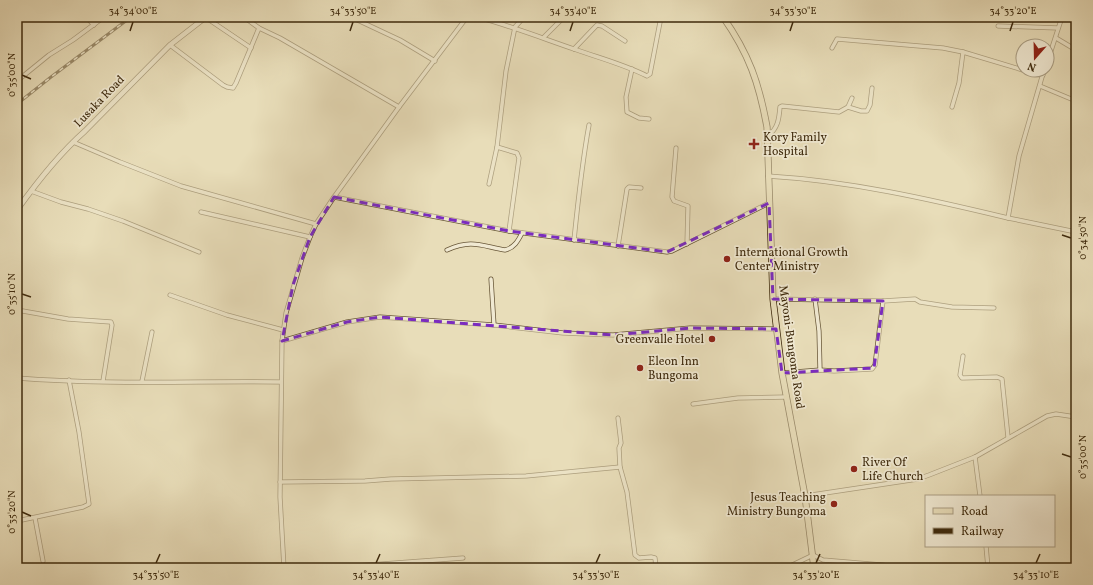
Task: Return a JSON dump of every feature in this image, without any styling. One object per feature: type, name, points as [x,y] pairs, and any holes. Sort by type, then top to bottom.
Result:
[{"type":"main road","name":"Mayoni-Bungoma Road","points":[[723,17],[738,40],[755,76],[762,99],[768,136],[769,204],[773,299],[776,329],[786,397],[805,496],[814,568]]},
{"type":"street","points":[[86,17],[94,25]]},
{"type":"street","points":[[17,81],[49,54],[73,40],[104,17]]},
{"type":"street","points":[[206,17],[251,48]]},
{"type":"street","name":"Lusaka Road","points":[[17,210],[31,191],[73,142],[90,127],[170,45],[206,17]]},
{"type":"street","points":[[244,17],[258,28],[280,38],[399,107]]},
{"type":"street","points":[[350,17],[400,40],[435,61]]},
{"type":"street","points":[[284,568],[280,482],[280,382],[283,330],[293,285],[316,224],[399,107],[467,17]]},
{"type":"street","points":[[478,17],[544,37],[632,69],[646,76],[650,74],[661,17]]},
{"type":"street","points":[[489,184],[497,148],[506,71],[515,27],[524,17]]},
{"type":"street","points":[[544,37],[564,17]]},
{"type":"street","points":[[1062,17],[1056,38],[1076,50]]},
{"type":"street","points":[[574,49],[597,25],[602,26],[625,41]]},
{"type":"street","points":[[998,26],[1058,28]]},
{"type":"street","points":[[170,45],[226,87],[232,88],[236,83],[258,28]]},
{"type":"street","points":[[832,48],[837,39],[943,48],[963,52],[1015,67]]},
{"type":"street","points":[[952,107],[959,83],[963,52]]},
{"type":"street","points":[[632,69],[626,97],[627,112],[639,118],[649,119]]},
{"type":"street","points":[[1008,218],[1019,156],[1042,78]]},
{"type":"street","points":[[1040,86],[1076,101]]},
{"type":"street","points":[[848,107],[861,111],[867,111],[870,105],[872,88]]},
{"type":"street","points":[[768,136],[777,126],[780,107],[782,106],[839,112],[848,107],[852,98]]},
{"type":"street","points":[[574,240],[582,160],[589,125]]},
{"type":"street","points":[[73,142],[181,186],[316,224]]},
{"type":"street","points":[[497,148],[517,153],[520,158],[509,231]]},
{"type":"street","points":[[676,148],[672,197],[674,201],[688,206],[687,244]]},
{"type":"street","points":[[768,176],[837,182],[928,199],[1076,232]]},
{"type":"street","points":[[618,246],[627,189],[630,187],[641,188]]},
{"type":"street","points":[[31,191],[123,221],[199,252]]},
{"type":"street","points":[[334,197],[509,231],[667,252],[687,244],[769,204]]},
{"type":"street","points":[[201,212],[310,237]]},
{"type":"street","points":[[448,250],[459,245],[476,244],[505,250],[516,244],[522,233]]},
{"type":"street","points":[[491,279],[494,325]]},
{"type":"street","points":[[170,295],[227,315],[283,330]]},
{"type":"street","points":[[773,299],[883,301],[915,299],[920,302],[952,307],[994,308]]},
{"type":"street","points":[[815,299],[819,331],[820,370]]},
{"type":"street","points":[[782,373],[820,370],[869,370],[874,368],[883,301]]},
{"type":"street","points":[[17,310],[68,319],[110,322],[112,325],[103,381]]},
{"type":"street","points":[[282,341],[346,322],[380,317],[613,335],[690,328],[776,329]]},
{"type":"street","points":[[142,381],[152,332]]},
{"type":"street","points":[[963,356],[960,375],[962,378],[997,377],[1002,379],[1008,437]]},
{"type":"street","points":[[17,378],[170,383],[280,382]]},
{"type":"street","points":[[17,521],[83,507],[89,504],[79,432],[69,380]]},
{"type":"street","points":[[693,404],[738,398],[786,397]]},
{"type":"street","points":[[805,496],[918,479],[975,457],[1047,416],[1056,414],[1076,417]]},
{"type":"street","points":[[618,418],[621,443],[619,448],[620,467],[627,492],[635,555],[639,558],[655,558],[656,568]]},
{"type":"street","points":[[975,457],[980,495]]},
{"type":"street","points":[[280,482],[526,476],[620,467]]},
{"type":"street","points":[[35,518],[43,561]]},
{"type":"street","points":[[986,547],[988,568]]},
{"type":"street","points":[[786,568],[813,555],[824,560],[903,568]]},
{"type":"street","points":[[328,568],[463,558]]},
{"type":"highlighted area","points":[[334,197],[509,231],[667,252],[769,203],[773,299],[883,301],[874,368],[782,373],[776,329],[690,328],[613,335],[380,317],[347,322],[282,341],[293,285],[310,237]]},
{"type":"railway","points":[[17,104],[131,17]]},
{"type":"place","name":"Kory Family Hospital","points":[[754,144]]},
{"type":"place","name":"International Growth Center Ministry","points":[[727,259]]},
{"type":"place","name":"Greenvalle Hotel","points":[[712,339]]},
{"type":"place","name":"Eleon Inn Bungoma","points":[[640,368]]},
{"type":"place","name":"River Of Life Church","points":[[854,469]]},
{"type":"place","name":"Jesus Teaching Ministry Bungoma","points":[[834,504]]}]
